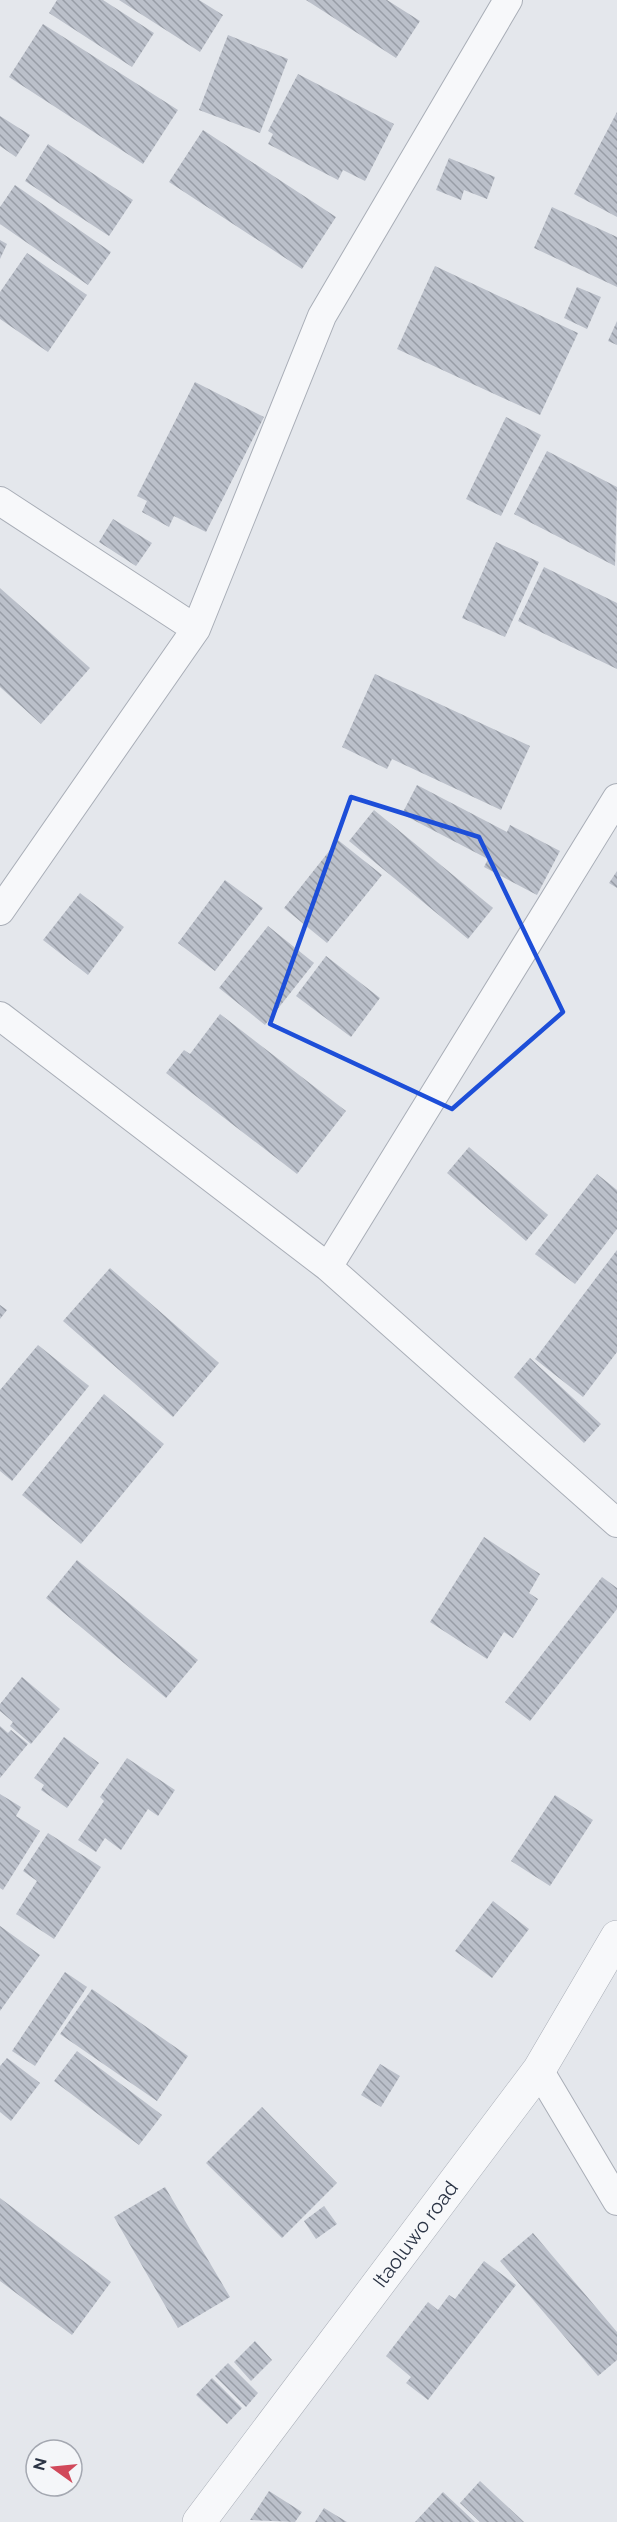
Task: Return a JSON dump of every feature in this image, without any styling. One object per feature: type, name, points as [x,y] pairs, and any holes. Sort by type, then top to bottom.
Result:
[{"type":"street","points":[[0,910],[196,629],[322,316],[508,0]]},
{"type":"street","points":[[0,501],[196,629]]},
{"type":"street","points":[[328,1267],[617,798]]},
{"type":"street","points":[[0,1016],[328,1267],[617,1523]]},
{"type":"street","name":"Itaoluwo road","points":[[199,2522],[539,2070],[617,1937]]},
{"type":"street","points":[[539,2070],[617,2201]]},
{"type":"highlighted area","points":[[351,797],[479,837],[563,1012],[452,1109],[270,1024]]},
{"type":"building","points":[[57,0],[103,0],[154,33],[132,67],[49,13]]},
{"type":"building","points":[[119,0],[199,0],[223,15],[200,52]]},
{"type":"building","points":[[306,0],[387,0],[420,21],[396,58]]},
{"type":"building","points":[[43,24],[178,110],[143,164],[9,77]]},
{"type":"building","points":[[228,35],[288,59],[260,133],[199,110]]},
{"type":"building","points":[[298,74],[394,124],[365,181],[343,170],[338,180],[268,144],[273,134],[268,131]]},
{"type":"building","points":[[617,112],[617,217],[574,194]]},
{"type":"building","points":[[0,116],[30,135],[16,157],[0,146]]},
{"type":"building","points":[[203,130],[336,217],[302,269],[169,182]]},
{"type":"building","points":[[48,144],[133,200],[109,236],[25,181]]},
{"type":"building","points":[[449,158],[495,177],[487,199],[464,190],[461,200],[436,190]]},
{"type":"building","points":[[15,185],[111,252],[88,285],[0,224],[0,207]]},
{"type":"building","points":[[552,207],[617,237],[617,287],[534,248]]},
{"type":"building","points":[[0,240],[7,244],[0,259]]},
{"type":"building","points":[[27,253],[87,295],[48,352],[0,319],[0,292]]},
{"type":"building","points":[[435,266],[578,333],[540,415],[397,349]]},
{"type":"building","points":[[577,287],[601,297],[587,329],[564,318]]},
{"type":"building","points":[[617,321],[617,345],[608,341]]},
{"type":"building","points":[[195,382],[264,417],[206,532],[174,516],[169,527],[142,512],[147,501],[137,496]]},
{"type":"building","points":[[506,417],[541,435],[501,516],[466,499]]},
{"type":"building","points":[[547,451],[617,487],[615,566],[514,514]]},
{"type":"building","points":[[113,519],[152,543],[136,566],[99,542]]},
{"type":"building","points":[[496,542],[539,562],[505,637],[462,618]]},
{"type":"building","points":[[544,567],[617,603],[617,669],[518,621]]},
{"type":"building","points":[[0,588],[90,668],[41,724],[0,687]]},
{"type":"building","points":[[375,674],[530,746],[501,810],[392,759],[387,769],[342,747]]},
{"type":"building","points":[[417,785],[507,832],[510,825],[560,851],[537,895],[484,867],[488,859],[402,814]]},
{"type":"building","points":[[374,810],[493,908],[468,939],[349,841]]},
{"type":"building","points":[[338,840],[382,875],[327,943],[284,908]]},
{"type":"building","points":[[617,871],[617,888],[609,883]]},
{"type":"building","points":[[225,880],[263,908],[215,971],[178,943]]},
{"type":"building","points":[[80,893],[124,927],[88,975],[43,940]]},
{"type":"building","points":[[268,926],[314,963],[265,1025],[219,988]]},
{"type":"building","points":[[326,956],[380,998],[351,1037],[296,996]]},
{"type":"building","points":[[220,1014],[346,1111],[297,1174],[166,1073],[184,1050],[190,1054]]},
{"type":"building","points":[[469,1147],[548,1215],[526,1241],[447,1173]]},
{"type":"building","points":[[597,1174],[617,1190],[617,1229],[575,1284],[535,1254]]},
{"type":"building","points":[[617,1250],[617,1352],[583,1397],[535,1359]]},
{"type":"building","points":[[110,1268],[219,1363],[173,1417],[63,1321]]},
{"type":"building","points":[[0,1305],[7,1310],[0,1319]]},
{"type":"building","points":[[38,1345],[89,1386],[12,1481],[0,1471],[0,1390]]},
{"type":"building","points":[[530,1358],[601,1424],[584,1443],[514,1377]]},
{"type":"building","points":[[104,1394],[164,1444],[81,1544],[22,1495]]},
{"type":"building","points":[[484,1537],[540,1574],[529,1593],[538,1599],[513,1638],[504,1632],[487,1659],[430,1622]]},
{"type":"building","points":[[77,1560],[198,1660],[166,1698],[46,1598]]},
{"type":"building","points":[[602,1577],[617,1588],[617,1609],[530,1721],[505,1702]]},
{"type":"building","points":[[22,1677],[60,1709],[31,1744],[10,1726],[13,1722],[0,1711],[0,1704]]},
{"type":"building","points":[[0,1726],[8,1733],[11,1730],[28,1744],[0,1778]]},
{"type":"building","points":[[64,1737],[99,1763],[67,1808],[41,1790],[44,1785],[34,1778]]},
{"type":"building","points":[[127,1758],[175,1790],[158,1816],[148,1809],[121,1850],[105,1838],[96,1852],[78,1840],[104,1801],[100,1797]]},
{"type":"building","points":[[0,1794],[21,1807],[16,1816],[40,1831],[3,1890],[0,1888]]},
{"type":"building","points":[[555,1795],[593,1820],[550,1886],[511,1861]]},
{"type":"building","points":[[48,1833],[101,1867],[54,1939],[16,1914],[37,1881],[23,1871]]},
{"type":"building","points":[[493,1901],[529,1929],[492,1978],[455,1951]]},
{"type":"building","points":[[0,1926],[40,1955],[0,2011]]},
{"type":"building","points":[[65,1972],[87,1987],[35,2066],[12,2051]]},
{"type":"building","points":[[92,1989],[188,2056],[157,2101],[60,2034]]},
{"type":"building","points":[[77,2051],[162,2115],[139,2145],[54,2081]]},
{"type":"building","points":[[7,2058],[40,2083],[11,2121],[0,2112],[0,2066]]},
{"type":"building","points":[[380,2064],[400,2076],[381,2107],[361,2095]]},
{"type":"building","points":[[262,2107],[337,2183],[282,2238],[206,2163]]},
{"type":"building","points":[[165,2187],[230,2297],[178,2328],[114,2217]]},
{"type":"building","points":[[0,2198],[111,2282],[72,2335],[0,2281]]},
{"type":"building","points":[[324,2206],[337,2224],[316,2239],[304,2221]]},
{"type":"building","points":[[533,2233],[617,2332],[617,2360],[598,2376],[500,2261]]},
{"type":"building","points":[[484,2261],[516,2285],[428,2400],[406,2383],[411,2377],[386,2356],[428,2302],[438,2310],[449,2295],[455,2299]]},
{"type":"building","points":[[255,2341],[272,2360],[251,2381],[234,2362]]},
{"type":"building","points":[[228,2363],[258,2393],[246,2407],[215,2376]]},
{"type":"building","points":[[212,2378],[242,2408],[227,2424],[196,2395]]},
{"type":"building","points":[[480,2481],[524,2522],[480,2522],[460,2503]]},
{"type":"building","points":[[269,2491],[302,2512],[295,2522],[250,2520]]},
{"type":"building","points":[[443,2492],[475,2522],[415,2522]]},
{"type":"building","points":[[324,2508],[347,2522],[315,2522]]}]
